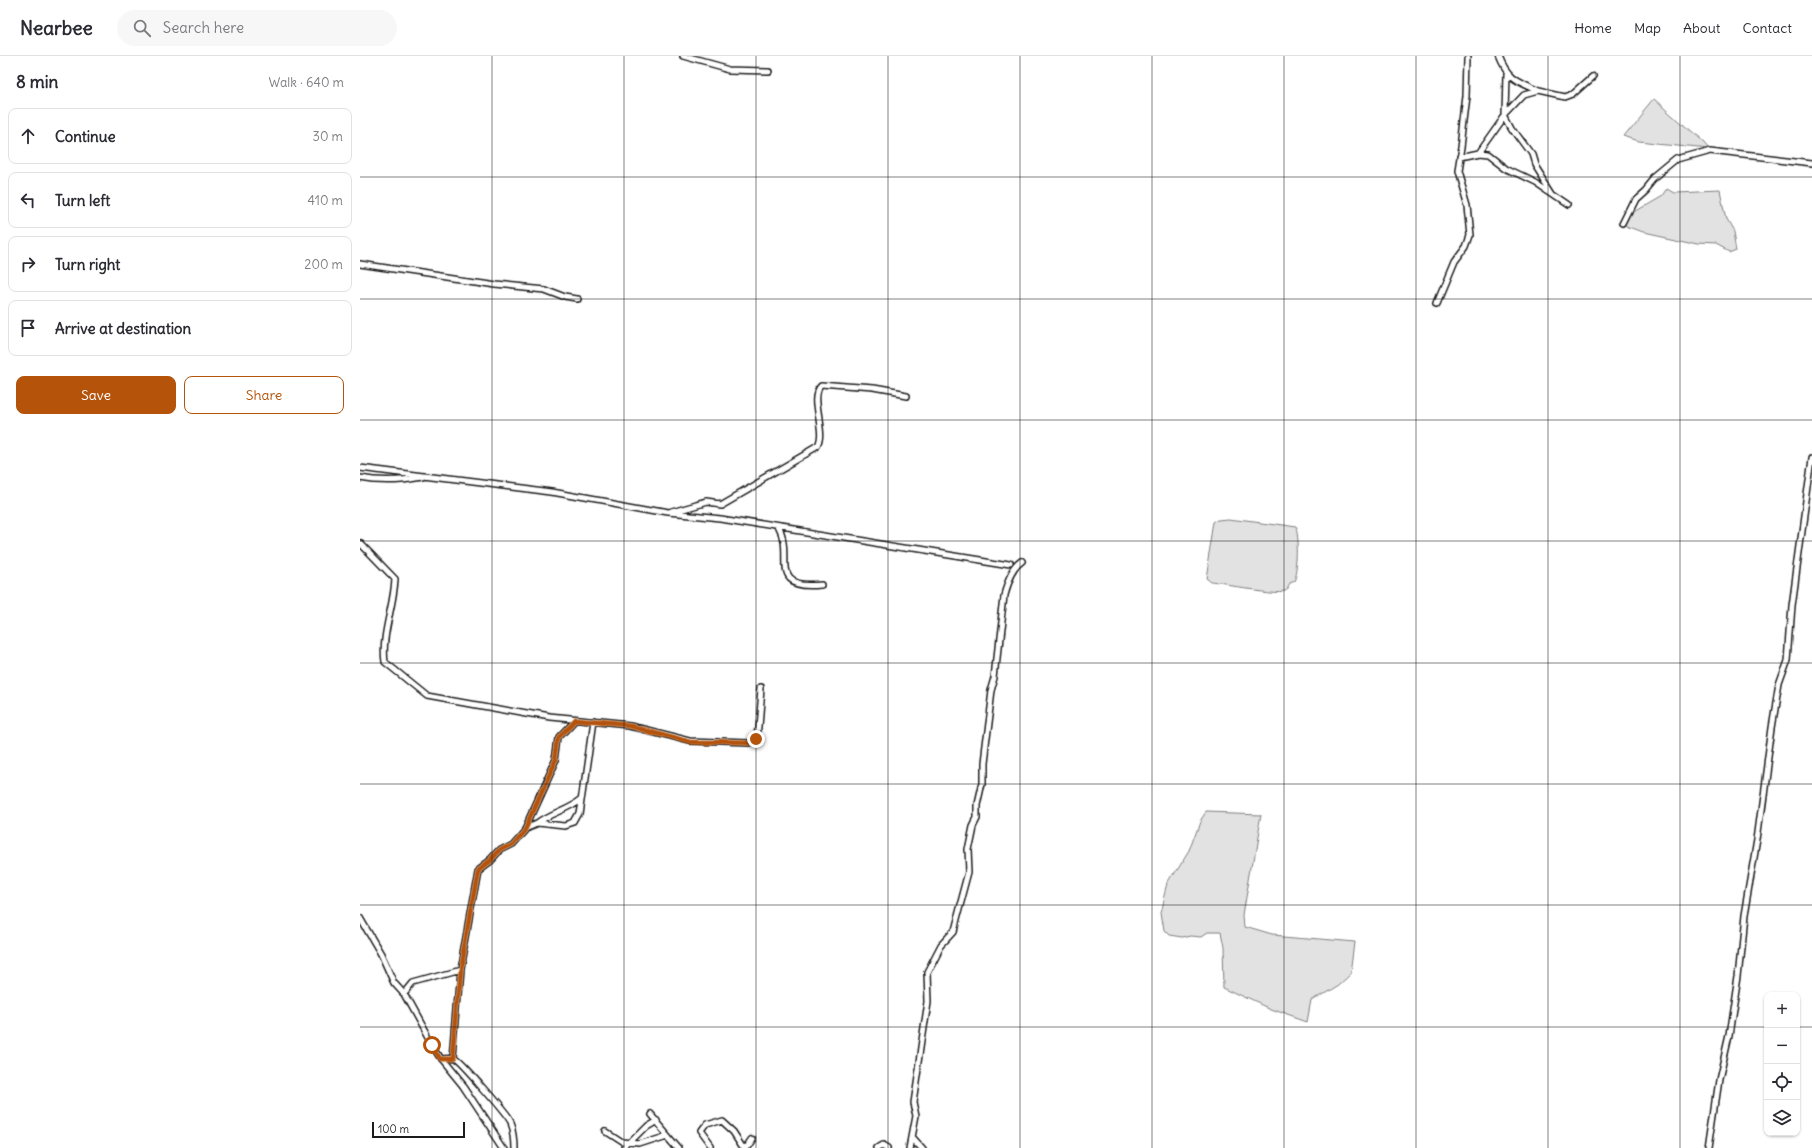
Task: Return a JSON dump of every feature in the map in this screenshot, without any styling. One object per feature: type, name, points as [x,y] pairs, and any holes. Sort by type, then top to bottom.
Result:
[{"type":"street","points":[[683,56],[730,69],[768,70]]},
{"type":"street","points":[[1437,303],[1454,262],[1466,246],[1470,235],[1467,205],[1456,171],[1468,96],[1468,56]]},
{"type":"street","points":[[1498,56],[1503,69],[1511,78],[1538,91],[1565,97],[1573,94],[1593,76]]},
{"type":"street","points":[[1506,73],[1505,115],[1512,128],[1531,154],[1534,164],[1553,194]]},
{"type":"street","points":[[1478,153],[1505,115],[1524,95],[1538,91]]},
{"type":"street","points":[[1624,223],[1636,200],[1655,179],[1678,160],[1710,151],[1812,163]]},
{"type":"street","points":[[1459,157],[1478,153],[1488,154],[1506,168],[1535,182],[1569,205]]},
{"type":"street","points":[[360,264],[494,284],[544,289],[565,297],[577,299]]},
{"type":"street","points":[[668,513],[706,502],[720,504],[818,447],[821,438],[817,393],[821,386],[872,390],[906,396]]},
{"type":"street","points":[[1709,1148],[1719,1080],[1729,1036],[1738,976],[1744,916],[1757,840],[1772,726],[1779,685],[1787,666],[1790,652],[1792,605],[1812,457]]},
{"type":"street","points":[[360,468],[552,492],[668,513],[720,518],[779,529],[1012,565]]},
{"type":"street","points":[[360,478],[371,480],[407,480],[429,476]]},
{"type":"street","points":[[779,529],[783,536],[786,574],[789,578],[798,584],[805,586],[822,584]]},
{"type":"street","points":[[360,543],[395,579],[394,594],[384,652],[385,662],[427,696],[510,712],[574,721],[630,726],[690,742],[749,743],[756,739],[761,689]]},
{"type":"street","points":[[910,1148],[916,1116],[913,1102],[928,1001],[927,972],[941,944],[953,932],[969,872],[968,849],[973,825],[977,817],[977,806],[982,784],[982,764],[991,690],[995,676],[1004,595],[1007,583],[1022,562]]},
{"type":"street","points":[[453,1059],[460,970],[478,869],[490,860],[499,850],[511,844],[525,828],[556,760],[559,737],[574,721]]},
{"type":"street","points":[[537,823],[566,826],[575,822],[580,814],[593,722]]},
{"type":"street","points":[[525,828],[537,823],[546,815],[574,805],[582,798]]},
{"type":"street","points":[[360,918],[381,954],[394,983],[404,994],[440,1059],[463,1086],[504,1148]]},
{"type":"street","points":[[404,994],[413,984],[460,970]]},
{"type":"street","points":[[440,1059],[453,1059],[459,1064],[509,1123],[514,1140],[514,1148]]},
{"type":"street","points":[[646,1126],[650,1114],[679,1148]]},
{"type":"street","points":[[624,1148],[646,1126],[656,1120]]},
{"type":"street","points":[[710,1148],[699,1133],[705,1125],[722,1120],[734,1132],[745,1148],[752,1138]]},
{"type":"street","points":[[605,1131],[622,1142],[640,1144],[668,1135]]},
{"type":"street","points":[[912,1138],[922,1148]]},
{"type":"street","points":[[879,1148],[884,1145],[889,1148]]},
{"type":"shaded area","points":[[1654,99],[1708,149],[1639,142],[1623,137]]},
{"type":"shaded area","points":[[1666,188],[1673,192],[1720,190],[1726,219],[1733,231],[1736,249],[1729,252],[1716,245],[1699,244],[1644,232],[1628,226],[1626,223],[1630,214],[1661,196]]},
{"type":"shaded area","points":[[1231,518],[1295,527],[1298,538],[1297,571],[1294,582],[1289,584],[1285,590],[1278,592],[1212,583],[1207,579],[1216,522],[1221,519]]},
{"type":"shaded area","points":[[1206,812],[1261,814],[1244,915],[1245,927],[1272,935],[1355,942],[1351,972],[1338,984],[1312,1000],[1308,1022],[1271,1009],[1224,987],[1223,948],[1220,933],[1207,933],[1201,937],[1190,936],[1182,938],[1169,936],[1164,931],[1161,912],[1168,885],[1189,851],[1200,821]]},
{"type":"route","points":[[432,1045],[440,1059],[453,1059],[460,970],[478,869],[490,860],[499,850],[511,844],[525,828],[556,760],[559,737],[574,721],[630,726],[654,731],[690,742],[749,743],[756,739]]}]
